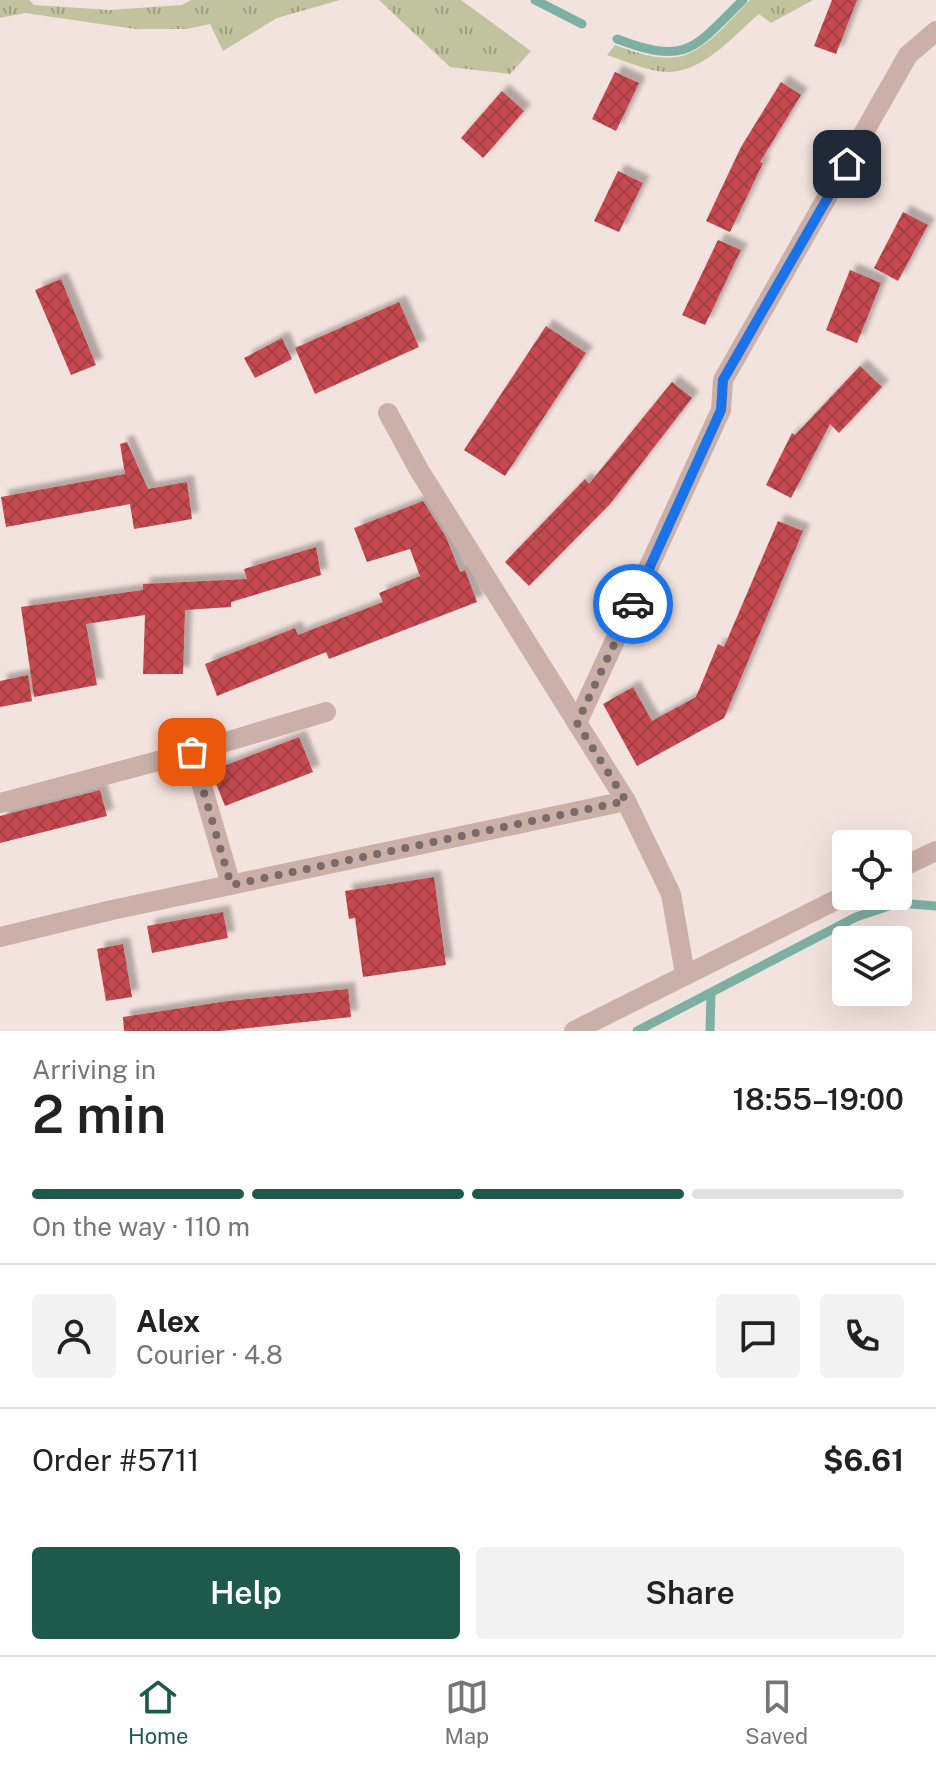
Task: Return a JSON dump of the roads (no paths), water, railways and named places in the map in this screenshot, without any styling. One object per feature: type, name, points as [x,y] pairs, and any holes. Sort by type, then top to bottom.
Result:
[{"type":"street","points":[[577,723],[721,410],[723,380],[908,55],[936,31]]},
{"type":"street","points":[[388,413],[419,470],[626,801],[671,894],[685,974]]},
{"type":"street","points":[[0,803],[192,752],[326,712]]},
{"type":"street","points":[[192,752],[231,885]]},
{"type":"street","points":[[0,937],[626,801]]},
{"type":"street","points":[[912,862],[936,851]]},
{"type":"street","points":[[574,1031],[832,902]]},
{"type":"waterway","points":[[535,0],[582,24]]},
{"type":"waterway","points":[[617,39],[660,51],[688,48],[713,30],[743,0]]},
{"type":"waterway","points":[[637,1031],[856,917],[898,903],[936,906]]},
{"type":"waterway","points":[[710,1031],[711,993]]}]
